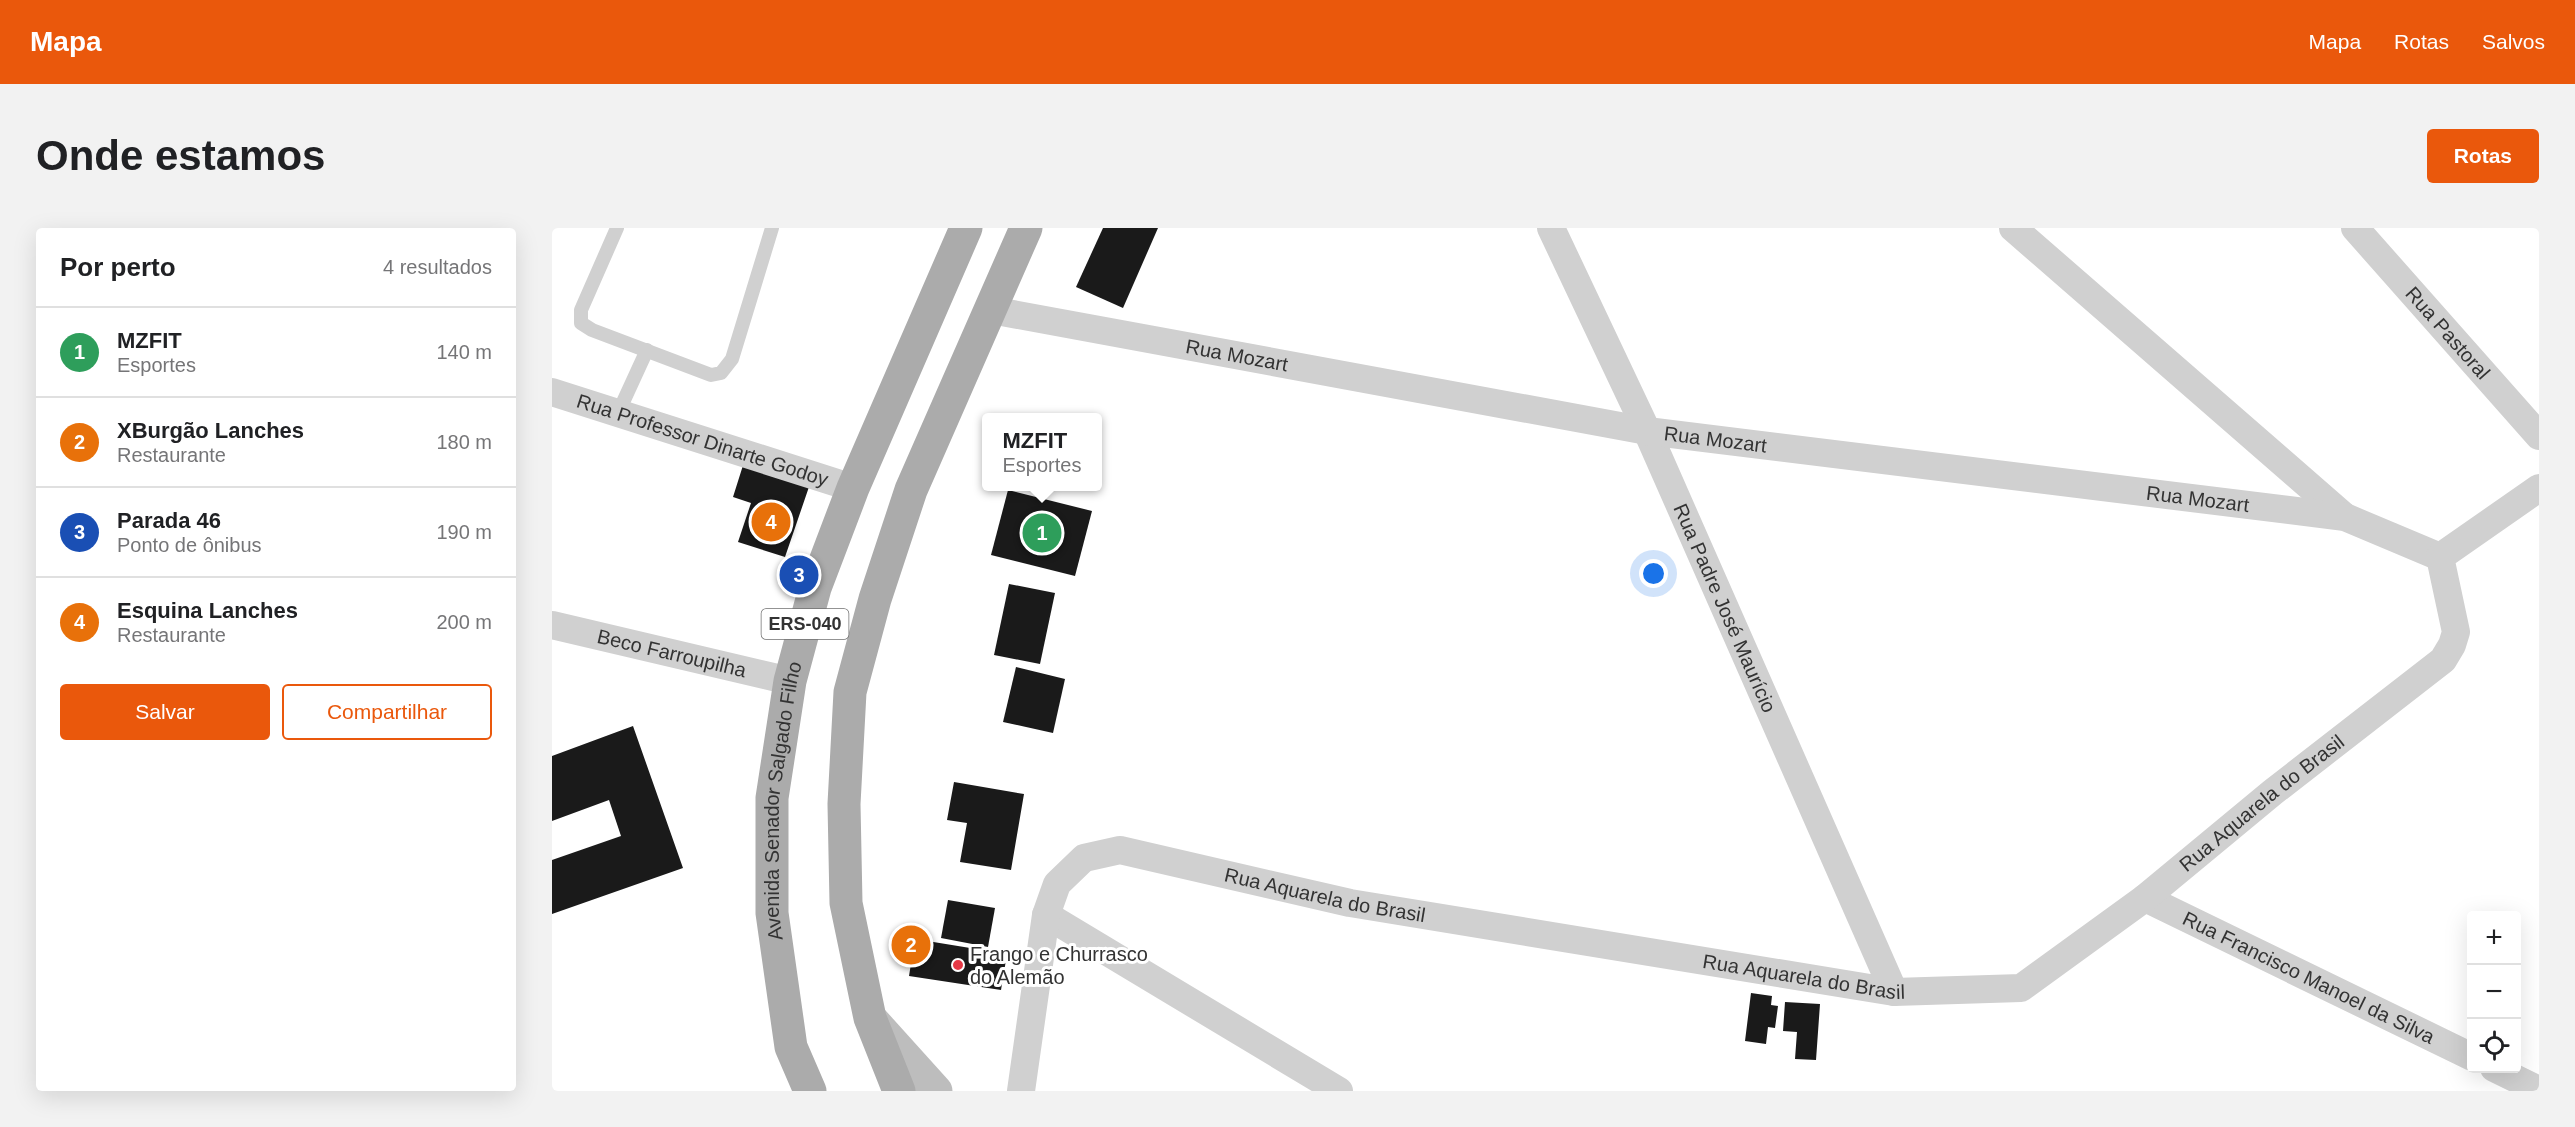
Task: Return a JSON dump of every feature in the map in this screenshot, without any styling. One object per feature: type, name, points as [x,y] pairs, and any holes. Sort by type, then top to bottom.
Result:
[{"type":"main road","name":"Avenida Senador Salgado Filho","points":[[794,1091],[791,1047],[771,913],[772,798],[790,681],[815,588],[853,488],[966,228]]},
{"type":"main road","name":"ERS-040","points":[[899,1091],[870,1018],[846,903],[844,804],[850,692],[875,599],[911,490],[1026,228]]},
{"type":"main road","points":[[870,1018],[936,1091]]},
{"type":"main road","name":"Avenida Senador Salgado Filho","points":[[791,1047],[810,1091]]},
{"type":"street","name":"Rua Padre José Maurício","points":[[1551,228],[1647,431],[1894,992]]},
{"type":"street","points":[[2013,228],[2344,517]]},
{"type":"street","name":"Rua Pastoral","points":[[2355,228],[2539,436]]},
{"type":"street","name":"Rua Mozart","points":[[991,310],[1647,431],[2344,517],[2440,557]]},
{"type":"street","name":"Rua Professor Dinarte Godoy","points":[[552,392],[619,411],[853,488]]},
{"type":"street","points":[[2440,557],[2539,488]]},
{"type":"street","name":"Rua Aquarela do Brasil","points":[[1021,1091],[1046,915],[1057,884],[1084,858],[1120,850],[1350,903],[1894,992],[2021,988],[2145,898],[2273,792],[2443,660],[2452,645],[2456,632],[2440,557]]},
{"type":"street","name":"Beco Farroupilha","points":[[552,625],[790,681]]},
{"type":"street","name":"Rua Francisco Manoel da Silva","points":[[2145,898],[2467,1056]]},
{"type":"street","points":[[1046,915],[1339,1091]]},
{"type":"street","points":[[2504,1073],[2539,1090]]},
{"type":"lane","points":[[617,228],[581,310],[581,323],[592,330],[711,375],[721,373],[732,359],[772,228]]},
{"type":"lane","points":[[619,411],[647,350]]},
{"type":"building","points":[[1103,228],[1158,228],[1123,308],[1076,287]]},
{"type":"building","points":[[745,459],[811,481],[785,557],[738,542],[751,503],[733,497]]},
{"type":"building","points":[[1008,491],[1092,511],[1075,576],[991,555]]},
{"type":"building","points":[[1009,584],[1055,593],[1040,664],[994,655]]},
{"type":"building","points":[[1016,667],[1065,679],[1053,733],[1003,722]]},
{"type":"building","points":[[633,726],[683,868],[552,914],[552,860],[621,836],[609,800],[552,821],[552,756]]},
{"type":"building","points":[[954,782],[1024,794],[1011,870],[960,862],[967,823],[947,820]]},
{"type":"building","points":[[948,900],[995,908],[988,947],[941,938]]},
{"type":"building","name":"Frango e Churrasco do Alemão","points":[[915,939],[1007,954],[1001,990],[909,976]]},
{"type":"building","points":[[1751,993],[1772,996],[1771,1005],[1778,1006],[1775,1028],[1768,1027],[1766,1044],[1745,1041]]},
{"type":"building","points":[[1785,1002],[1820,1004],[1816,1060],[1795,1059],[1797,1032],[1783,1031]]},
{"type":"place","name":"Esquina Lanches","points":[[771,522]]},
{"type":"place","name":"MZFIT","points":[[1042,533]]},
{"type":"place","name":"Parada 46","points":[[799,575]]},
{"type":"place","name":"XBurgão Lanches","points":[[911,945]]},
{"type":"place","name":"Frango e Churrasco do Alemão","points":[[958,965]]}]
